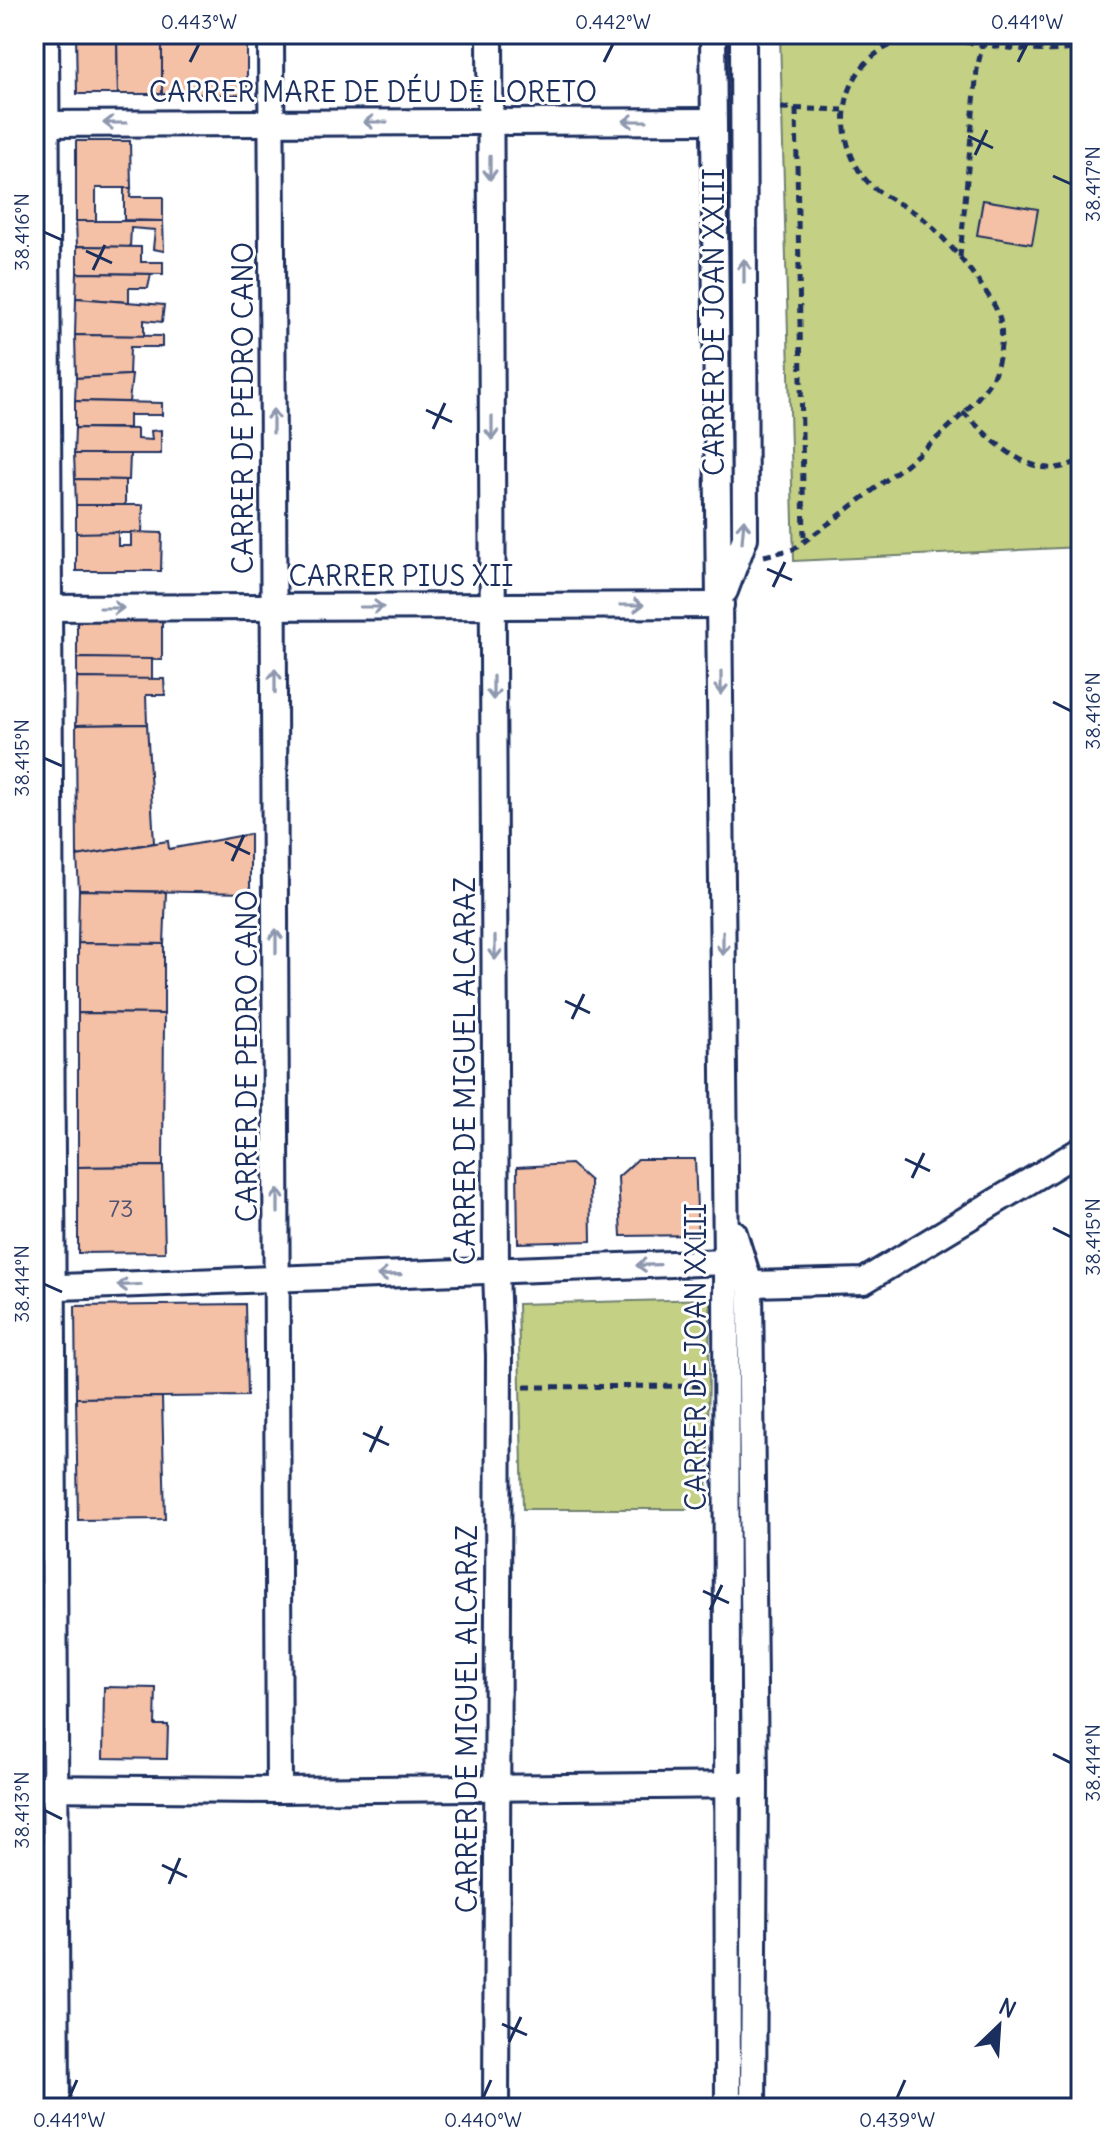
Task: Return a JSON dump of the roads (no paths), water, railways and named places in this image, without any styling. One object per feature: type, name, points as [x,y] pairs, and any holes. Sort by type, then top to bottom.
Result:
[{"type":"street","points":[[46,34],[40,124],[45,1788],[57,2108]]},
{"type":"street","name":"CARRER DE PEDRO CANO","points":[[271,34],[279,1790]]},
{"type":"street","name":"CARRER DE MIGUEL ALCARAZ","points":[[490,34],[499,1388],[496,2108]]},
{"type":"street","name":"CARRER DE JOAN XXIII","points":[[713,34],[726,1262],[728,2108]]},
{"type":"street","name":"CARRER DE JOAN XXIII","points":[[721,605],[745,538],[743,34]]},
{"type":"street","name":"CARRER MARE DE DÉU DE LORETO","points":[[40,124],[713,121]]},
{"type":"street","name":"CARRER PIUS XII","points":[[42,608],[721,605]]},
{"type":"street","points":[[43,1288],[726,1262],[750,1284],[864,1281],[1081,1150]]},
{"type":"street","name":"CARRER DE JOAN XXIII","points":[[725,1205],[750,1284],[755,1785],[753,2108]]},
{"type":"street","points":[[45,1788],[279,1790],[755,1785]]}]
